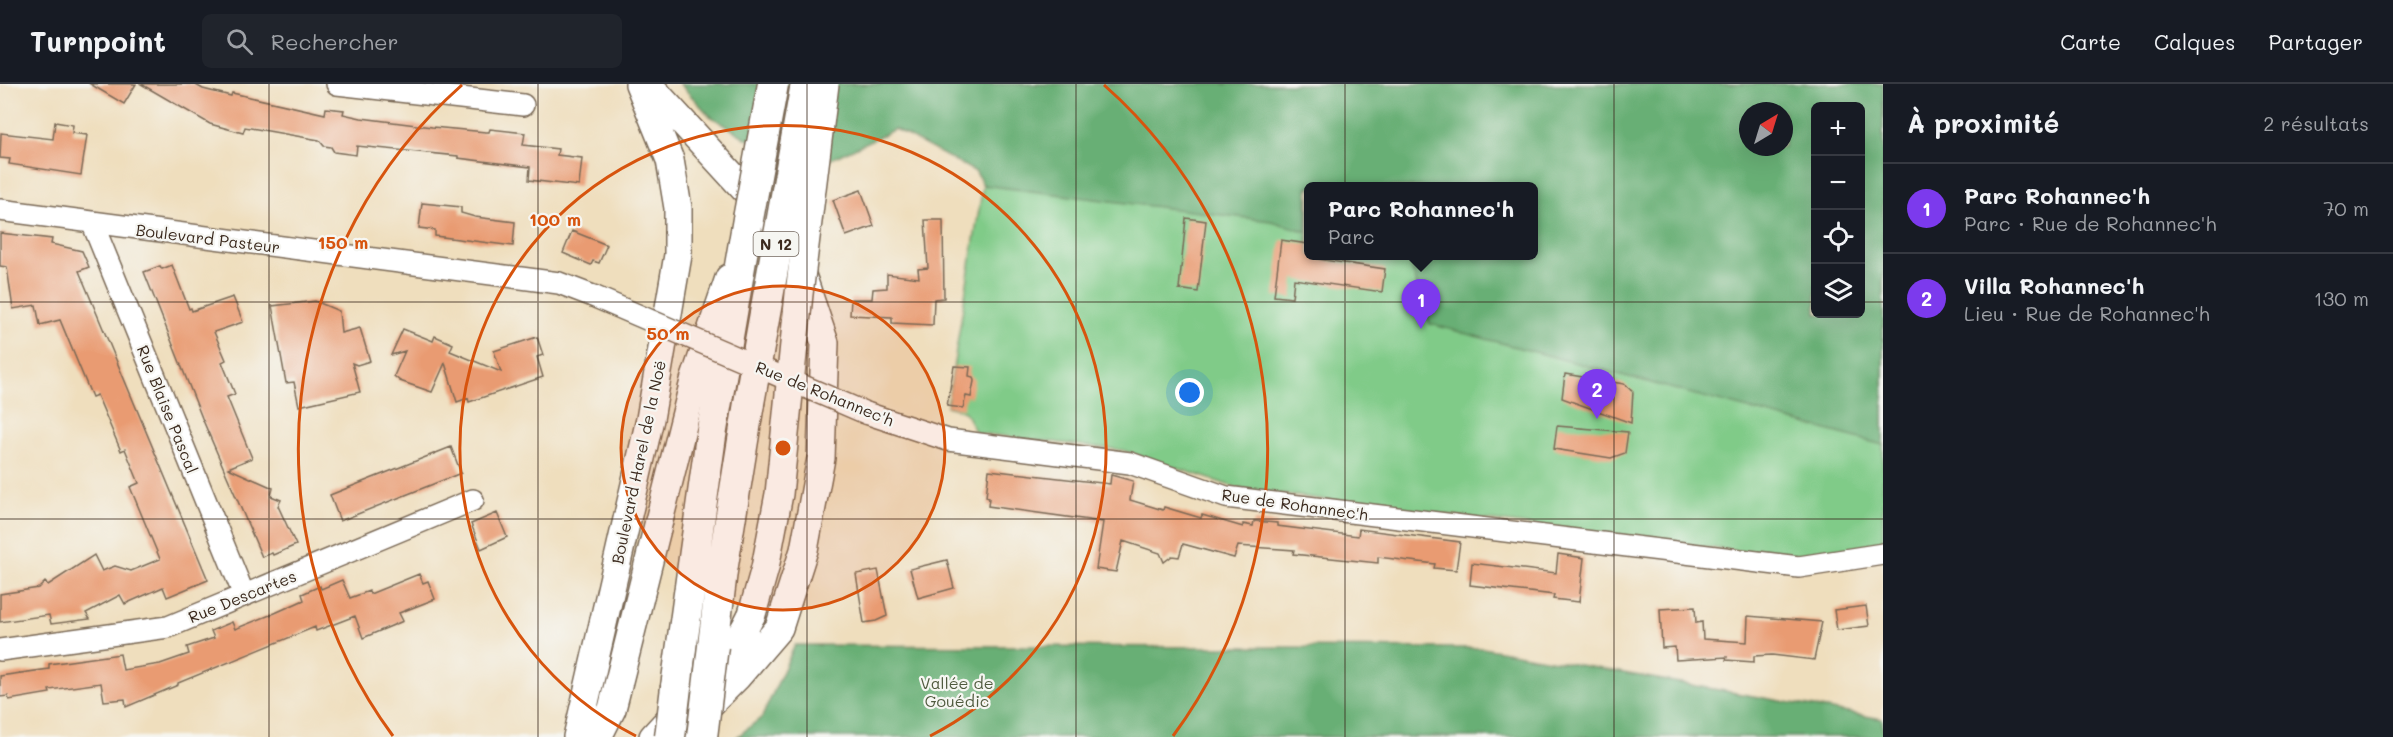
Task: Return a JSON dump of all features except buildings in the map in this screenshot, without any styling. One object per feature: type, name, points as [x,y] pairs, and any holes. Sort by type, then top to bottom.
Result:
[{"type":"highway","name":"N 12","points":[[670,737],[706,386],[748,219],[772,84]]},
{"type":"highway","name":"N 12","points":[[702,737],[722,571],[762,318],[806,84]]},
{"type":"main road","name":"Boulevard Harel de la Noë","points":[[577,737],[650,419],[678,255],[678,208],[670,160],[639,84]]},
{"type":"main road","points":[[648,84],[772,219],[803,278],[825,343],[821,458],[804,550],[779,628],[737,677],[677,737]]},
{"type":"main road","points":[[653,737],[718,666],[742,636],[752,614],[765,568],[779,494],[799,294],[825,84]]},
{"type":"main road","points":[[598,737],[614,698],[706,386]]},
{"type":"street","points":[[337,84],[523,105]]},
{"type":"street","name":"Boulevard Pasteur","points":[[0,210],[559,283],[593,297]]},
{"type":"street","name":"Rue Blaise Pascal","points":[[92,222],[244,595]]},
{"type":"street","name":"Rue de Rohannec'h","points":[[593,297],[866,412],[948,440],[1130,463],[1226,496],[1799,567],[1883,554]]},
{"type":"street","name":"Rue Descartes","points":[[0,650],[168,627],[473,500]]},
{"type":"green space","points":[[680,84],[1883,84],[1883,445],[1430,324],[1410,263],[1400,260],[1538,260],[1538,182],[1304,182],[1304,231],[1271,221],[983,185],[976,172],[895,129],[802,173],[710,116]]},
{"type":"green space","points":[[1883,84],[1883,545],[1791,558],[1240,489],[1122,450],[976,433],[965,412],[947,406],[983,185],[957,136]]},
{"type":"green space","name":"Vallée de Gouédic","points":[[795,645],[1483,648],[1882,719],[1883,737],[737,737],[762,717]]},
{"type":"place","name":"Parc Rohannec'h","points":[[1421,329]]},
{"type":"place","name":"Villa Rohannec'h","points":[[1597,419]]}]
